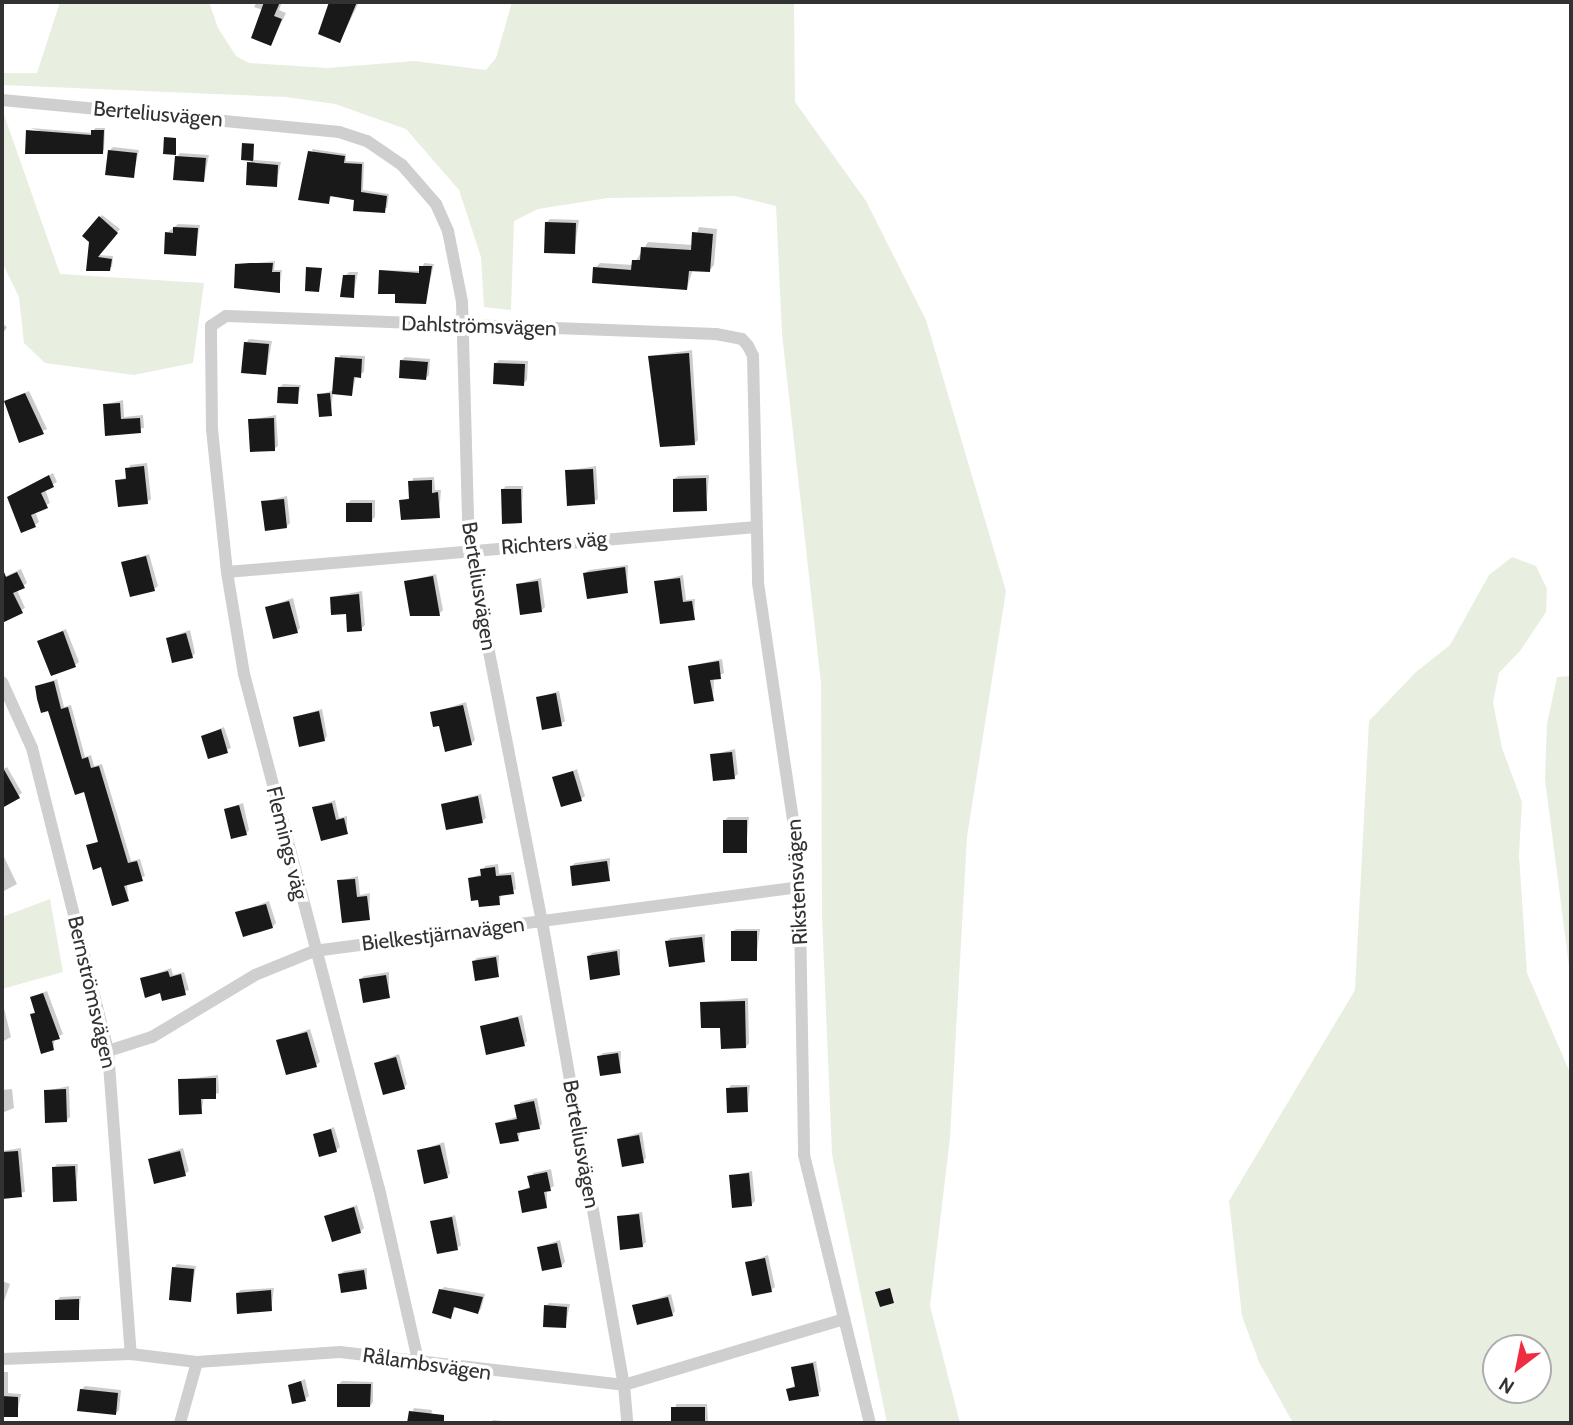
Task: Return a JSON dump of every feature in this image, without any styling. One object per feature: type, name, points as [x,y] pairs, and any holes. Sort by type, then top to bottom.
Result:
[{"type":"street","name":"Berteliusvägen","points":[[2,100],[339,132],[367,141],[402,165],[436,204],[458,264],[463,325],[469,550],[542,921],[624,1385],[627,1423]]},
{"type":"street","name":"Dahlströmsvägen","points":[[217,319],[226,316],[702,333],[742,339]]},
{"type":"street","name":"Flemings väg","points":[[217,319],[211,326],[209,342],[212,430],[226,572],[244,674],[314,951],[379,1189],[418,1360]]},
{"type":"street","name":"Rikstensvägen","points":[[742,339],[753,356],[758,583],[791,790],[799,887],[804,1155],[870,1423]]},
{"type":"street","name":"Richters väg","points":[[226,572],[756,527]]},
{"type":"street","name":"Bernströmsvägen","points":[[2,682],[32,748],[108,1051],[131,1354]]},
{"type":"street","name":"Bielkestjärnavägen","points":[[108,1051],[152,1037],[255,975],[314,951],[799,887]]},
{"type":"street","name":"Rålambsvägen","points":[[2,1359],[131,1354],[197,1363],[309,1351],[418,1360],[497,1373],[624,1385],[844,1320]]},
{"type":"street","points":[[180,1423],[197,1363]]},
{"type":"green space","points":[[60,2],[209,2],[218,28],[236,56],[249,63],[327,68],[414,61],[486,70],[496,58],[512,2],[794,2],[795,102],[866,201],[926,320],[1006,591],[967,837],[950,1138],[930,1306],[960,1423],[887,1423],[832,1154],[822,916],[821,683],[782,334],[776,206],[735,196],[608,198],[538,209],[514,221],[511,310],[484,307],[481,257],[459,190],[406,129],[335,104],[286,97],[2,85],[2,73],[37,73]]},
{"type":"green space","points":[[2,109],[60,274],[204,283],[193,363],[134,375],[45,363],[24,343],[19,297],[2,262]]},
{"type":"green space","points":[[1512,557],[1536,566],[1547,589],[1546,612],[1520,651],[1499,673],[1493,702],[1502,748],[1522,802],[1519,855],[1527,973],[1571,1075],[1571,1423],[1293,1423],[1259,1362],[1242,1316],[1229,1201],[1355,990],[1369,721],[1416,672],[1450,645],[1489,575]]},
{"type":"green space","points":[[1571,676],[1571,982],[1545,779],[1547,724],[1557,677]]},
{"type":"green space","points":[[50,899],[63,972],[2,989],[2,917]]},
{"type":"building","points":[[264,2],[280,2],[274,16],[282,19],[271,46],[251,38]]},
{"type":"building","points":[[329,2],[357,2],[340,43],[318,34]]},
{"type":"building","points":[[26,130],[91,135],[91,130],[104,130],[103,154],[25,154]]},
{"type":"building","points":[[164,137],[176,138],[176,155],[163,154]]},
{"type":"building","points":[[242,143],[254,144],[253,161],[241,160]]},
{"type":"building","points":[[108,150],[137,153],[134,178],[105,175]]},
{"type":"building","points":[[308,151],[345,156],[344,163],[362,164],[361,192],[387,196],[385,213],[353,211],[354,200],[330,196],[329,204],[298,200]]},
{"type":"building","points":[[175,156],[206,158],[204,182],[173,180]]},
{"type":"building","points":[[247,162],[278,165],[277,187],[246,185]]},
{"type":"building","points":[[99,216],[118,233],[98,257],[112,259],[110,271],[86,271],[89,242],[82,236]]},
{"type":"building","points":[[545,222],[576,223],[575,254],[544,253]]},
{"type":"building","points":[[173,227],[198,228],[196,256],[164,254],[165,232],[173,233]]},
{"type":"building","points":[[692,232],[713,234],[710,272],[689,271],[687,290],[592,283],[593,267],[631,270],[632,260],[640,260],[641,247],[691,250]]},
{"type":"building","points":[[273,263],[272,272],[280,272],[280,293],[234,288],[235,264]]},
{"type":"building","points":[[419,266],[432,266],[426,304],[395,303],[395,294],[378,294],[379,270],[419,273]]},
{"type":"building","points":[[306,267],[322,268],[319,292],[305,291]]},
{"type":"building","points":[[343,275],[355,275],[354,298],[340,297]]},
{"type":"building","points":[[244,342],[269,344],[266,375],[241,373]]},
{"type":"building","points":[[689,353],[695,445],[660,447],[648,356]]},
{"type":"building","points":[[335,357],[362,359],[361,378],[354,377],[352,396],[332,394]]},
{"type":"building","points":[[400,360],[428,362],[426,380],[399,378]]},
{"type":"building","points":[[494,363],[525,364],[524,386],[493,384]]},
{"type":"building","points":[[278,387],[299,387],[298,404],[277,403]]},
{"type":"building","points":[[25,393],[44,434],[19,443],[4,401]]},
{"type":"building","points":[[330,393],[332,416],[319,417],[317,394]]},
{"type":"building","points":[[120,403],[121,419],[140,418],[141,433],[105,436],[103,404]]},
{"type":"building","points":[[274,418],[275,451],[250,452],[248,419]]},
{"type":"building","points":[[144,466],[148,504],[118,507],[115,480],[126,479],[125,468]]},
{"type":"building","points":[[593,469],[595,504],[567,506],[565,470]]},
{"type":"building","points":[[49,475],[54,487],[41,493],[48,508],[31,515],[36,527],[21,533],[7,497]]},
{"type":"building","points":[[706,478],[707,511],[673,512],[673,479]]},
{"type":"building","points":[[432,480],[432,493],[438,492],[440,518],[401,520],[399,500],[409,499],[408,481]]},
{"type":"building","points":[[501,489],[521,489],[522,523],[502,524]]},
{"type":"building","points":[[284,499],[287,528],[265,531],[261,501]]},
{"type":"building","points":[[346,503],[372,503],[372,522],[346,522]]},
{"type":"building","points":[[146,556],[155,591],[130,597],[121,562]]},
{"type":"building","points":[[2,567],[6,577],[17,572],[25,588],[13,593],[23,613],[2,623]]},
{"type":"building","points":[[625,567],[628,593],[587,599],[583,573]]},
{"type":"building","points":[[433,576],[440,616],[410,616],[404,581]]},
{"type":"building","points":[[680,578],[683,602],[692,601],[695,620],[660,624],[654,581]]},
{"type":"building","points":[[538,581],[542,612],[520,615],[516,584]]},
{"type":"building","points":[[359,594],[362,631],[347,632],[346,614],[331,615],[330,597]]},
{"type":"building","points":[[289,601],[298,633],[273,639],[265,607]]},
{"type":"building","points":[[63,631],[76,667],[51,676],[37,641]]},
{"type":"building","points":[[186,633],[193,658],[172,663],[166,638]]},
{"type":"building","points":[[719,661],[721,679],[710,680],[714,701],[694,704],[688,666]]},
{"type":"building","points":[[54,681],[61,709],[68,707],[82,759],[88,757],[91,768],[99,766],[128,863],[137,861],[143,881],[124,886],[129,901],[112,906],[101,867],[93,870],[86,845],[98,842],[84,792],[75,795],[48,711],[41,713],[37,699],[35,686]]},
{"type":"building","points":[[556,693],[562,726],[542,730],[536,697]]},
{"type":"building","points":[[463,705],[472,745],[445,752],[439,726],[433,727],[430,712]]},
{"type":"building","points":[[319,711],[325,741],[299,747],[293,717]]},
{"type":"building","points":[[221,729],[228,753],[208,759],[201,736]]},
{"type":"building","points":[[732,752],[735,779],[713,781],[710,754]]},
{"type":"building","points":[[2,766],[20,798],[2,808]]},
{"type":"building","points":[[573,771],[582,801],[561,807],[552,777]]},
{"type":"building","points":[[478,796],[483,823],[446,830],[441,804]]},
{"type":"building","points":[[332,803],[336,820],[344,818],[348,834],[321,841],[312,807]]},
{"type":"building","points":[[239,805],[247,835],[231,839],[224,809]]},
{"type":"building","points":[[723,820],[747,820],[747,853],[723,853]]},
{"type":"building","points":[[607,861],[610,881],[572,886],[570,866]]},
{"type":"building","points":[[495,867],[496,876],[511,875],[514,894],[499,896],[500,905],[479,907],[478,900],[471,901],[468,878],[481,876],[480,869]]},
{"type":"building","points":[[355,879],[357,897],[367,896],[370,920],[342,923],[337,880]]},
{"type":"building","points":[[266,904],[273,928],[243,937],[235,912]]},
{"type":"building","points":[[731,931],[757,931],[757,961],[731,961]]},
{"type":"building","points":[[702,937],[705,962],[669,967],[665,941]]},
{"type":"building","points":[[617,951],[620,975],[590,980],[587,956]]},
{"type":"building","points":[[496,957],[499,977],[475,981],[472,961]]},
{"type":"building","points":[[168,971],[170,977],[181,974],[186,995],[162,1001],[160,993],[145,998],[140,978]]},
{"type":"building","points":[[386,975],[390,998],[363,1003],[359,979]]},
{"type":"building","points":[[43,993],[60,1039],[52,1041],[54,1050],[41,1054],[30,1014],[35,1013],[30,997]]},
{"type":"building","points":[[745,1001],[746,1048],[721,1049],[720,1028],[701,1028],[700,1002]]},
{"type":"building","points":[[518,1017],[525,1046],[486,1055],[480,1026]]},
{"type":"building","points":[[307,1032],[317,1067],[286,1075],[276,1040]]},
{"type":"building","points":[[618,1053],[621,1073],[600,1076],[597,1056]]},
{"type":"building","points":[[396,1057],[405,1089],[383,1095],[374,1063]]},
{"type":"building","points":[[216,1078],[216,1099],[201,1099],[202,1114],[179,1115],[178,1079]]},
{"type":"building","points":[[747,1087],[748,1112],[727,1113],[726,1088]]},
{"type":"building","points":[[66,1089],[67,1122],[45,1123],[44,1090]]},
{"type":"building","points":[[534,1101],[540,1129],[517,1133],[519,1141],[500,1144],[495,1123],[517,1119],[514,1105]]},
{"type":"building","points":[[331,1129],[337,1152],[319,1157],[313,1134]]},
{"type":"building","points":[[639,1135],[644,1163],[622,1167],[617,1139]]},
{"type":"building","points":[[440,1145],[448,1178],[424,1184],[417,1150]]},
{"type":"building","points":[[18,1151],[22,1197],[2,1199],[2,1152]]},
{"type":"building","points":[[180,1151],[186,1176],[154,1184],[148,1159]]},
{"type":"building","points":[[75,1166],[77,1201],[53,1202],[52,1167]]},
{"type":"building","points":[[547,1172],[551,1191],[544,1192],[547,1208],[522,1213],[518,1191],[530,1188],[527,1176]]},
{"type":"building","points":[[749,1173],[752,1206],[732,1208],[729,1175]]},
{"type":"building","points":[[354,1207],[361,1233],[332,1242],[324,1216]]},
{"type":"building","points":[[639,1214],[643,1247],[620,1250],[617,1216]]},
{"type":"building","points":[[452,1217],[458,1250],[437,1254],[430,1221]]},
{"type":"building","points":[[557,1243],[562,1267],[542,1271],[537,1247]]},
{"type":"building","points":[[765,1258],[772,1292],[752,1296],[745,1262]]},
{"type":"building","points":[[172,1267],[194,1269],[191,1302],[169,1300]]},
{"type":"building","points":[[364,1270],[367,1289],[341,1293],[338,1274]]},
{"type":"building","points":[[890,1288],[894,1303],[880,1307],[875,1292]]},
{"type":"building","points":[[439,1289],[483,1297],[478,1314],[454,1307],[451,1319],[432,1313]]},
{"type":"building","points":[[271,1290],[272,1311],[237,1314],[236,1293]]},
{"type":"building","points":[[668,1297],[673,1316],[637,1325],[632,1305]]},
{"type":"building","points":[[79,1299],[79,1320],[55,1320],[55,1300]]},
{"type":"building","points":[[544,1305],[567,1307],[566,1328],[543,1327]]},
{"type":"building","points":[[813,1363],[819,1396],[789,1401],[786,1389],[795,1387],[791,1367]]},
{"type":"building","points":[[301,1381],[306,1401],[292,1404],[288,1385]]},
{"type":"building","points":[[337,1384],[371,1384],[370,1407],[337,1407]]},
{"type":"building","points":[[80,1389],[118,1393],[116,1415],[77,1411]]},
{"type":"building","points":[[2,1396],[18,1397],[18,1417],[2,1417]]},
{"type":"building","points":[[671,1407],[705,1407],[705,1423],[671,1423]]},
{"type":"building","points":[[409,1411],[444,1415],[444,1423],[407,1423]]}]
